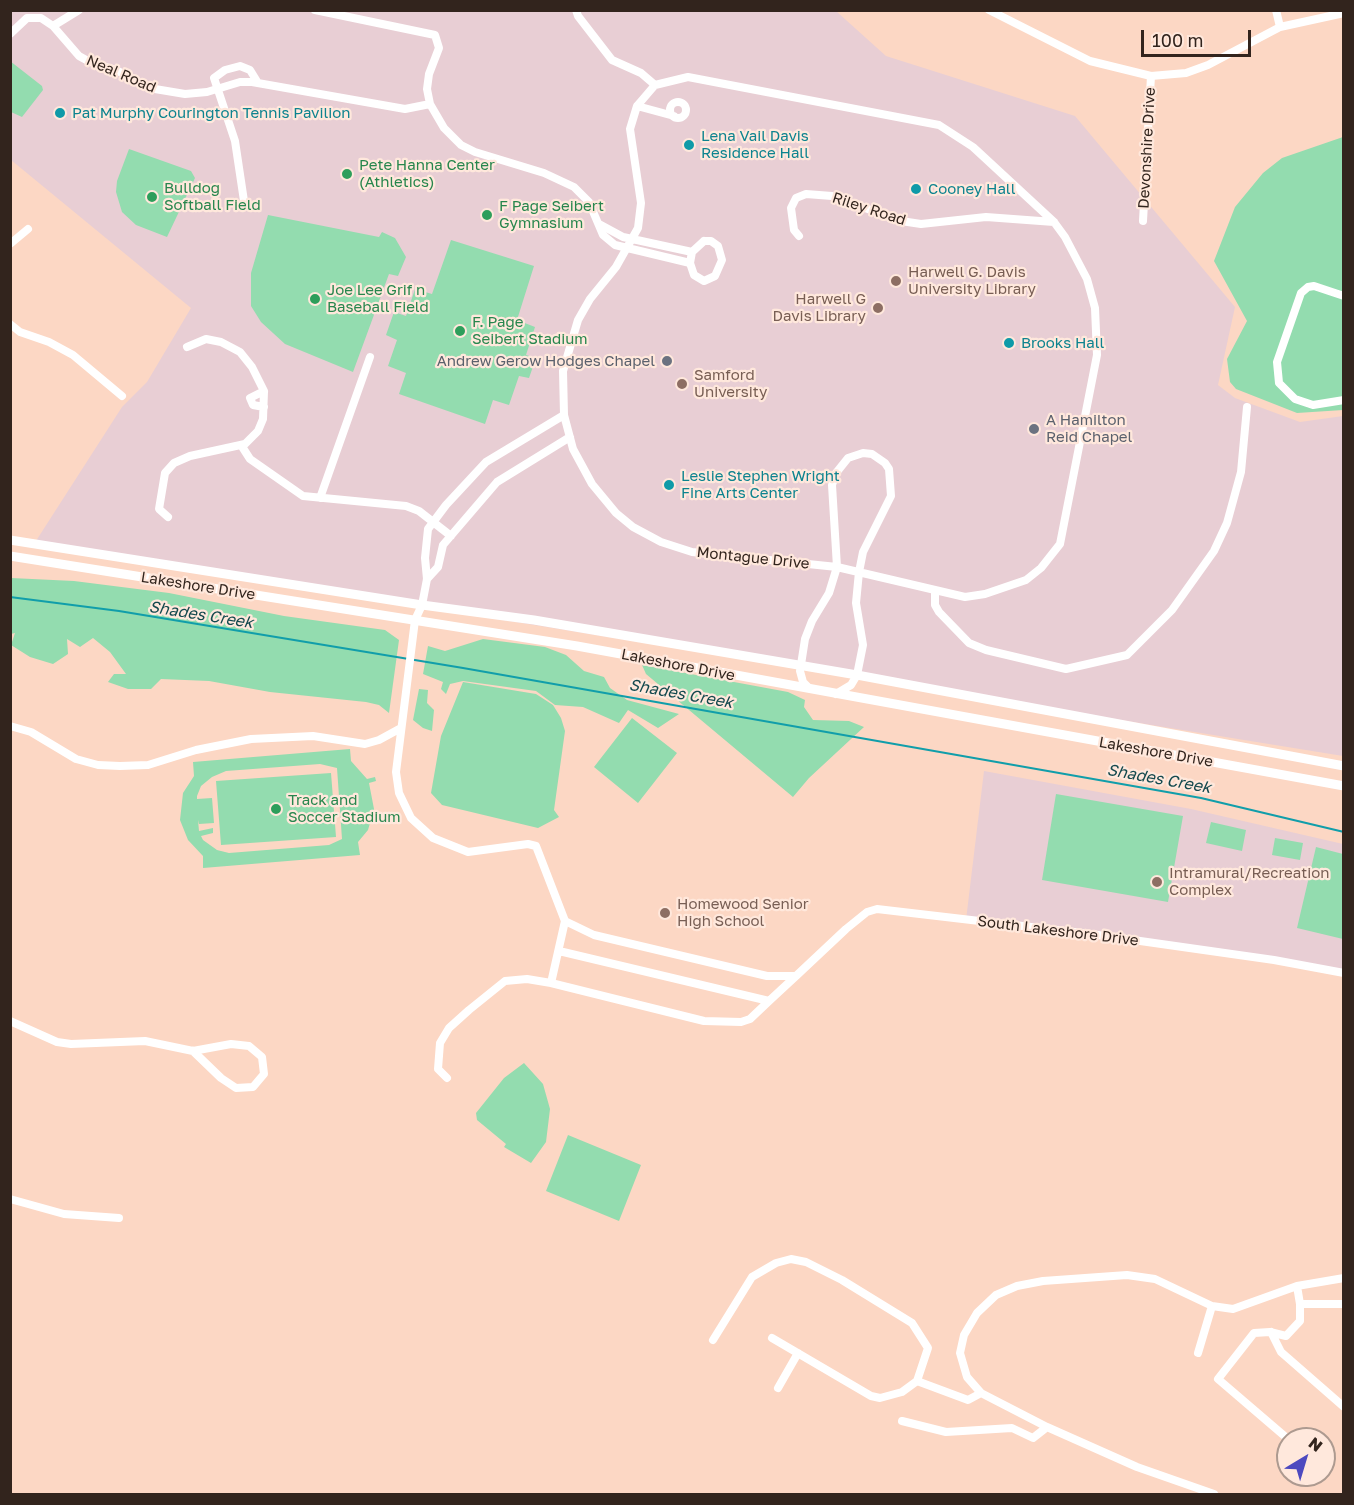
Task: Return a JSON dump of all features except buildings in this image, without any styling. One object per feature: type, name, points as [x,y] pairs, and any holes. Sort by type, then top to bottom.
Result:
[{"type":"main road","name":"Lakeshore Drive","points":[[10,540],[422,605],[534,620],[856,675],[1344,766]]},
{"type":"main road","name":"Lakeshore Drive","points":[[10,556],[415,620],[809,688],[1344,786]]},
{"type":"street","points":[[10,34],[21,22],[31,17],[41,18],[53,26],[79,10]]},
{"type":"street","points":[[315,10],[435,35],[439,48],[429,74],[430,104],[444,128],[461,145],[569,184],[589,202],[608,240],[627,250],[690,263]]},
{"type":"street","points":[[576,10],[578,16],[612,60],[641,72],[655,85]]},
{"type":"street","points":[[989,10],[1004,13],[1090,61],[1151,75],[1186,73],[1208,65],[1280,27],[1344,14]]},
{"type":"street","points":[[1276,10],[1280,27]]},
{"type":"street","name":"Neal Road","points":[[53,26],[79,56],[88,62],[118,71],[149,88],[185,94],[216,90],[240,82],[258,83],[405,109],[430,104]]},
{"type":"street","points":[[244,201],[235,141],[227,113],[216,90],[214,78],[217,74],[235,67],[250,70],[258,83]]},
{"type":"street","name":"Devonshire Drive","points":[[1143,221],[1151,75]]},
{"type":"street","name":"Montague Drive","points":[[688,77],[939,125],[973,147],[1054,222],[1065,237],[1087,279],[1095,308],[1098,332],[1097,355],[1060,544],[1041,568],[1026,580],[985,594],[965,597],[837,567],[692,552],[661,542],[633,527],[616,513],[592,484],[573,449],[564,415],[563,371],[578,320],[590,299],[627,250],[641,214],[630,129],[637,106],[655,85],[688,77]]},
{"type":"street","points":[[637,106],[682,117],[686,108],[681,102],[659,110]]},
{"type":"street","points":[[673,104],[671,112],[674,116]]},
{"type":"street","name":"Riley Road","points":[[799,236],[794,230],[791,208],[796,198],[806,194],[832,196],[901,221],[921,224],[986,217],[1054,222]]},
{"type":"street","points":[[599,224],[632,240],[693,252]]},
{"type":"street","points":[[10,244],[28,229]]},
{"type":"street","points":[[711,241],[720,250],[722,264],[711,279],[704,281],[694,275],[690,263],[693,252],[700,243],[711,241]]},
{"type":"street","points":[[1344,296],[1314,286],[1308,287],[1301,293],[1277,362],[1280,383],[1295,399],[1313,405],[1344,400]]},
{"type":"street","points":[[10,324],[20,332],[49,342],[73,355],[122,396]]},
{"type":"street","points":[[168,517],[159,509],[165,473],[174,463],[190,456],[241,445],[258,430],[264,407],[264,391],[248,359],[236,348],[206,339],[187,347]]},
{"type":"street","points":[[320,498],[370,357]]},
{"type":"street","points":[[264,391],[250,398],[253,405],[264,407]]},
{"type":"street","points":[[935,591],[936,608],[969,643],[986,650],[1066,669],[1127,655],[1172,610],[1194,583],[1214,551],[1227,523],[1241,472],[1247,407]]},
{"type":"street","points":[[551,983],[565,921],[540,850],[528,844],[468,852],[433,838],[411,818],[396,782],[415,620],[422,605],[427,579],[425,558],[429,540],[428,529],[486,462],[564,415]]},
{"type":"street","points":[[427,579],[438,567],[443,545],[500,479],[570,437]]},
{"type":"street","points":[[241,445],[250,459],[285,486],[303,496],[406,506],[419,511],[451,536]]},
{"type":"street","points":[[809,688],[803,682],[800,666],[808,630],[829,593],[837,567],[832,491],[834,479],[848,458],[863,453],[872,454],[885,463],[889,469],[891,496],[863,552],[859,572],[856,603],[863,645],[856,675],[851,685],[837,694]]},
{"type":"street","points":[[429,540],[443,545]]},
{"type":"street","points":[[10,726],[31,732],[76,759],[98,765],[120,766],[148,765],[196,750],[251,739],[314,736],[365,744],[379,740],[402,724]]},
{"type":"street","name":"South Lakeshore Drive","points":[[447,1078],[438,1069],[440,1043],[449,1028],[505,981],[527,980],[551,983],[704,1021],[741,1022],[750,1019],[846,929],[867,912],[877,909],[1102,936],[1344,973]]},
{"type":"street","points":[[565,921],[594,935],[767,976],[796,976]]},
{"type":"street","points":[[559,951],[769,1001]]},
{"type":"street","points":[[10,1021],[51,1039],[71,1044],[145,1041],[165,1043],[194,1051],[231,1044],[249,1046],[262,1057],[264,1074],[253,1087],[236,1088],[221,1078],[194,1051]]},
{"type":"street","points":[[10,1199],[64,1214],[119,1218]]},
{"type":"street","points":[[713,1340],[752,1277],[776,1263],[792,1259],[806,1262],[843,1280],[912,1323],[928,1348],[918,1381],[902,1392],[880,1398],[871,1396],[772,1338]]},
{"type":"street","points":[[1214,1494],[1137,1467],[1047,1427],[981,1393],[967,1377],[962,1364],[963,1335],[977,1313],[996,1295],[1017,1286],[1127,1275],[1155,1279],[1212,1306],[1238,1308],[1298,1286],[1344,1278]]},
{"type":"street","points":[[1276,1429],[1218,1378],[1254,1333],[1271,1332],[1286,1336],[1300,1321],[1298,1286]]},
{"type":"street","points":[[1300,1304],[1344,1304]]},
{"type":"street","points":[[1198,1353],[1212,1306]]},
{"type":"street","points":[[1271,1332],[1281,1352],[1344,1407]]},
{"type":"street","points":[[778,1388],[798,1353]]},
{"type":"street","points":[[918,1381],[968,1400],[981,1393]]},
{"type":"street","points":[[903,1421],[946,1432],[1012,1428],[1034,1438],[1047,1427]]},
{"type":"shaded area","name":"Samford University","points":[[10,11],[836,11],[886,56],[1075,116],[1235,307],[1218,385],[1235,398],[1300,422],[1343,416],[1343,756],[34,544],[122,407],[147,382],[191,308],[11,160]]},
{"type":"shaded area","name":"Intramural/Recreation Complex","points":[[984,771],[1191,809],[1343,844],[1343,974],[1304,966],[966,920]]},
{"type":"green space","points":[[10,61],[42,86],[43,90],[22,117],[11,112]]},
{"type":"green space","points":[[1343,137],[1343,410],[1297,413],[1236,389],[1230,382],[1227,359],[1247,321],[1214,261],[1235,207],[1263,173],[1282,158]]},
{"type":"green space","name":"Bulldog Softball Field","points":[[129,149],[191,171],[195,178],[167,237],[136,225],[122,212],[116,192],[117,181]]},
{"type":"green space","name":"Joe Lee Grif n Baseball Field","points":[[268,215],[379,237],[382,232],[395,238],[406,257],[398,276],[389,274],[353,372],[285,344],[261,322],[251,306],[251,273]]},
{"type":"green space","name":"F. Page Seibert Stadium","points":[[451,240],[534,266],[517,320],[535,327],[526,355],[536,358],[529,378],[519,376],[509,405],[493,400],[485,424],[399,394],[406,373],[388,366],[397,340],[386,335],[394,312],[406,316],[415,289],[432,294]]},
{"type":"green space","points":[[11,578],[74,581],[169,593],[284,616],[385,630],[399,640],[389,713],[379,705],[366,702],[270,692],[209,681],[161,679],[151,689],[128,689],[108,682],[114,674],[126,674],[110,652],[93,638],[80,647],[67,639],[68,654],[53,664],[30,657],[11,645],[15,633],[11,634]]},
{"type":"green space","points":[[483,639],[545,647],[566,655],[584,671],[604,677],[610,688],[627,700],[679,714],[658,728],[628,710],[619,723],[583,707],[555,705],[536,691],[463,681],[450,684],[446,694],[441,689],[443,682],[423,674],[428,646],[445,651]]},
{"type":"green space","points":[[642,665],[788,692],[805,700],[804,707],[813,720],[849,721],[864,727],[809,778],[793,797],[646,674]]},
{"type":"green space","points":[[463,682],[536,694],[553,705],[561,718],[565,731],[554,810],[559,817],[538,828],[442,805],[431,793],[441,736]]},
{"type":"green space","points":[[419,689],[428,690],[427,703],[434,710],[432,731],[423,728],[413,720]]},
{"type":"green space","points":[[632,718],[677,753],[638,803],[594,767]]},
{"type":"green space","points":[[350,749],[351,761],[367,779],[375,777],[376,781],[369,783],[374,809],[368,830],[358,842],[360,855],[203,868],[203,856],[188,840],[180,820],[183,793],[194,776],[193,762]],"holes":[[[320,764],[337,768],[342,839],[329,845],[229,853],[217,850],[203,840],[201,836],[213,833],[213,828],[199,831],[198,820],[199,824],[214,823],[212,798],[197,799],[197,796],[201,786],[212,777],[226,771]]]},
{"type":"green space","name":"Track and Soccer Stadium","points":[[331,773],[336,837],[221,845],[216,781]]},
{"type":"green space","points":[[1056,794],[1183,816],[1168,902],[1042,880]]},
{"type":"green space","points":[[1211,822],[1246,830],[1242,851],[1206,843]]},
{"type":"green space","points":[[1275,838],[1303,843],[1300,860],[1272,855]]},
{"type":"green space","points":[[1316,847],[1343,854],[1343,939],[1297,928]]},
{"type":"green space","points":[[524,1063],[543,1084],[550,1109],[546,1142],[531,1163],[504,1147],[506,1144],[477,1120],[476,1113],[504,1078]]},
{"type":"green space","points":[[568,1135],[641,1165],[619,1221],[546,1191]]},
{"type":"waterway","name":"Shades Creek","points":[[10,597],[119,611],[463,668],[1201,798],[1344,832]]},
{"type":"place","name":"Pat Murphy Courington Tennis Pavilion","points":[[60,113]]},
{"type":"place","name":"Lena Vail Davis Residence Hall","points":[[689,145]]},
{"type":"place","name":"Pete Hanna Center (Athletics)","points":[[347,174]]},
{"type":"place","name":"Cooney Hall","points":[[916,189]]},
{"type":"place","name":"Bulldog Softball Field","points":[[152,197]]},
{"type":"place","name":"F Page Seibert Gymnasium","points":[[487,215]]},
{"type":"place","name":"Harwell G. Davis University Library","points":[[896,281]]},
{"type":"place","name":"Joe Lee Grif n Baseball Field","points":[[315,299]]},
{"type":"place","name":"Harwell G Davis Library","points":[[878,308]]},
{"type":"place","name":"F. Page Seibert Stadium","points":[[460,331]]},
{"type":"place","name":"Brooks Hall","points":[[1009,343]]},
{"type":"place","name":"Andrew Gerow Hodges Chapel","points":[[667,361]]},
{"type":"place","name":"Samford University","points":[[682,384]]},
{"type":"place","name":"A Hamilton Reid Chapel","points":[[1034,429]]},
{"type":"place","name":"Leslie Stephen Wright Fine Arts Center","points":[[669,485]]},
{"type":"place","name":"Track and Soccer Stadium","points":[[276,809]]},
{"type":"place","name":"Intramural/Recreation Complex","points":[[1157,882]]},
{"type":"place","name":"Homewood Senior High School","points":[[665,913]]}]
